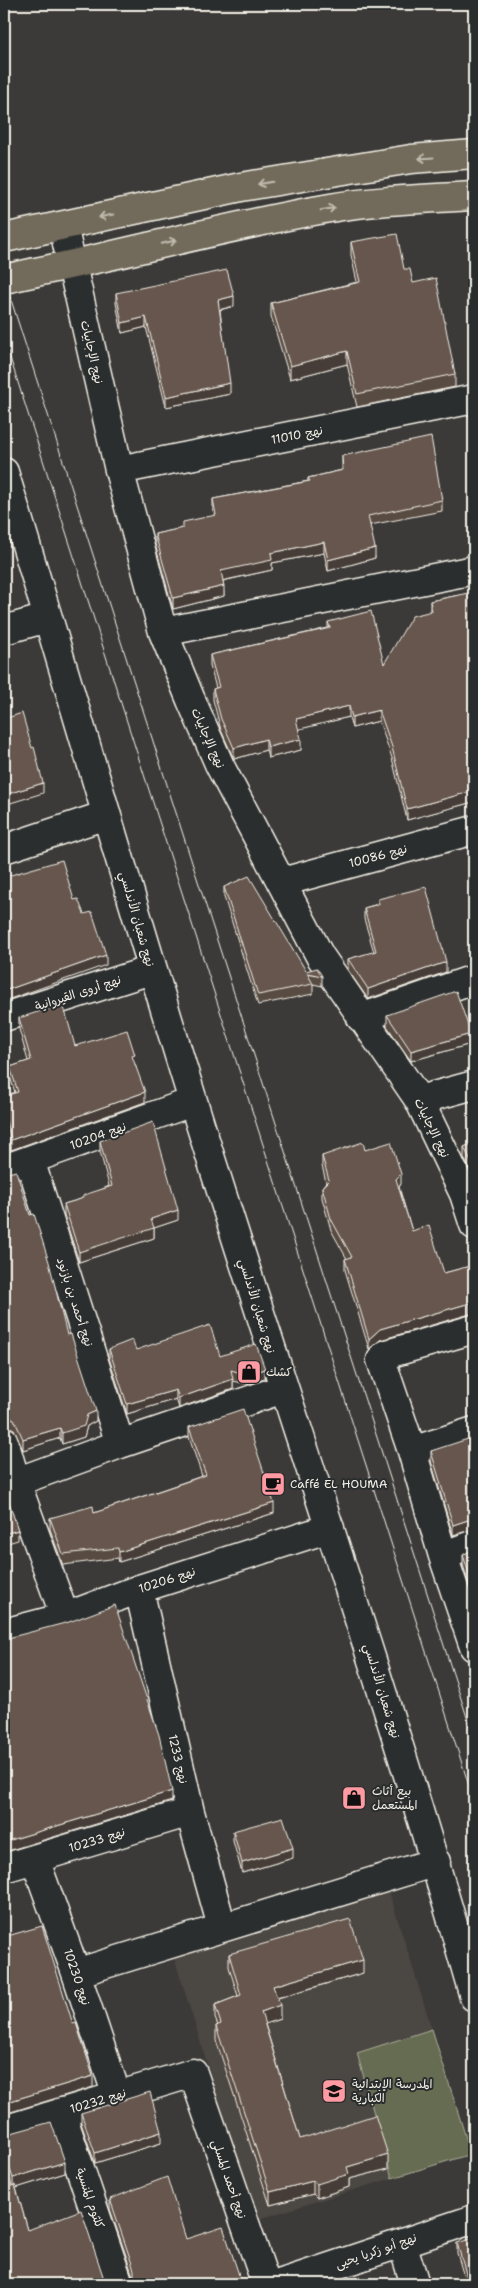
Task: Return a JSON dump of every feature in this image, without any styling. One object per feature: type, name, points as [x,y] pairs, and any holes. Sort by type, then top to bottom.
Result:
[{"type":"main road","points":[[14,236],[241,187],[411,159],[474,154]]},
{"type":"main road","points":[[4,279],[73,265],[243,225],[332,208],[405,200],[474,196]]},
{"type":"street","name":"نهج الإجابيات","points":[[63,226],[119,470],[162,632],[220,766],[320,956],[419,1100],[469,1195],[474,1225]]},
{"type":"street","name":"نهج 11010","points":[[119,470],[474,399]]},
{"type":"street","name":"نهج شعبان الأندلسي","points":[[4,475],[151,970],[283,1390],[330,1528],[436,1862],[474,1997]]},
{"type":"street","points":[[162,632],[474,570]]},
{"type":"street","points":[[4,630],[48,618]]},
{"type":"street","points":[[4,849],[106,815]]},
{"type":"street","name":"نهج 10086","points":[[282,882],[474,830]]},
{"type":"street","name":"نهج أروى القيروانية","points":[[4,1017],[151,970]]},
{"type":"street","points":[[361,1018],[474,979]]},
{"type":"street","points":[[419,1100],[474,1085]]},
{"type":"street","name":"نهج 10204","points":[[4,1169],[192,1102]]},
{"type":"street","name":"نهج أحمد بن بازنود","points":[[30,1160],[120,1444]]},
{"type":"street","points":[[474,1329],[384,1355],[381,1360],[381,1366],[412,1451],[442,1556],[474,1647]]},
{"type":"street","points":[[16,1482],[120,1444],[283,1390]]},
{"type":"street","points":[[412,1451],[474,1431]]},
{"type":"street","points":[[4,1441],[16,1482],[65,1617]]},
{"type":"street","name":"نهج 10206","points":[[4,1633],[65,1617],[139,1589],[330,1528]]},
{"type":"street","points":[[442,1556],[474,1544]]},
{"type":"street","name":"نهج 1233","points":[[139,1589],[190,1812],[222,1927]]},
{"type":"street","name":"نهج 10233","points":[[4,1868],[190,1812]]},
{"type":"street","name":"نهج 10230","points":[[35,1859],[117,2096]]},
{"type":"street","points":[[76,1973],[436,1862]]},
{"type":"street","name":"نهج 10232","points":[[4,2130],[193,2074]]},
{"type":"street","name":"نهج أحمد المسلي","points":[[193,2074],[266,2284]]},
{"type":"street","name":"كلثوم المنسية","points":[[61,2112],[119,2284]]},
{"type":"street","name":"نهج أبو زكريا يحيى","points":[[279,2284],[474,2219]]},
{"type":"street","points":[[402,2242],[415,2284]]},
{"type":"shaded area","name":"المدرسة الإبتدائية الكبارية","points":[[387,1885],[471,2154],[256,2220],[172,1951]]},
{"type":"green space","points":[[432,2029],[471,2154],[392,2178],[357,2053]]},
{"type":"building","points":[[397,234],[404,269],[410,269],[413,283],[436,278],[455,374],[357,394],[347,351],[290,366],[271,303],[360,282],[351,242]]},
{"type":"building","points":[[227,270],[234,296],[218,300],[230,383],[166,397],[146,317],[122,323],[116,293]]},
{"type":"building","points":[[431,437],[442,500],[368,516],[375,548],[328,560],[324,542],[271,553],[272,560],[221,571],[224,586],[173,598],[155,534],[183,528],[183,522],[216,515],[213,499],[310,481],[308,478],[343,470],[342,456]]},
{"type":"building","points":[[474,592],[474,794],[473,791],[407,809],[392,747],[379,710],[352,717],[349,706],[296,719],[301,739],[268,747],[266,739],[234,748],[221,719],[213,689],[219,687],[210,655],[330,628],[328,622],[371,611],[384,664],[412,616],[432,611],[430,601]]},
{"type":"building","points":[[22,713],[32,748],[34,747],[43,783],[4,795],[4,719]]},
{"type":"building","points":[[62,860],[74,900],[78,899],[84,914],[92,912],[106,955],[4,991],[4,877]]},
{"type":"building","points":[[249,876],[306,971],[317,968],[322,976],[307,973],[313,984],[258,995],[224,887]]},
{"type":"building","points":[[426,887],[446,962],[368,989],[348,959],[376,951],[364,908],[379,904],[378,899]]},
{"type":"building","points":[[456,991],[471,1034],[411,1051],[387,1015]]},
{"type":"building","points":[[63,1004],[75,1046],[127,1030],[135,1055],[132,1056],[145,1092],[11,1140],[4,1114],[4,1096],[18,1092],[10,1067],[31,1060],[19,1018]]},
{"type":"building","points":[[153,1122],[178,1210],[151,1219],[154,1228],[79,1252],[64,1204],[112,1186],[100,1141]]},
{"type":"building","points":[[363,1142],[365,1150],[391,1142],[401,1174],[396,1179],[412,1231],[429,1225],[444,1273],[474,1265],[474,1303],[380,1329],[369,1339],[345,1259],[352,1257],[331,1219],[322,1187],[329,1180],[322,1156]]},
{"type":"building","points":[[474,1143],[474,1168],[464,1147]]},
{"type":"building","points":[[16,1171],[30,1215],[34,1214],[49,1262],[67,1335],[71,1334],[96,1411],[87,1415],[84,1426],[62,1433],[60,1428],[23,1439],[14,1419],[4,1416],[4,1174]]},
{"type":"building","points":[[210,1325],[220,1356],[256,1344],[265,1369],[248,1375],[231,1370],[233,1379],[179,1398],[176,1390],[127,1404],[109,1349],[132,1340],[136,1350]]},
{"type":"building","points":[[243,1409],[274,1503],[119,1552],[118,1548],[63,1554],[50,1518],[93,1506],[94,1513],[206,1475],[189,1427]]},
{"type":"building","points":[[471,1438],[474,1448],[474,1518],[453,1525],[431,1451]]},
{"type":"building","points":[[4,1486],[18,1530],[4,1534]]},
{"type":"building","points":[[474,1549],[474,1589],[463,1555]]},
{"type":"building","points":[[115,1605],[159,1735],[172,1791],[4,1842],[4,1638],[69,1622]]},
{"type":"building","points":[[283,1817],[293,1848],[242,1863],[233,1831]]},
{"type":"building","points":[[350,1919],[363,1960],[273,1986],[280,2005],[261,2012],[300,2139],[375,2115],[388,2155],[347,2167],[349,2174],[317,2184],[313,2181],[270,2192],[216,2026],[221,2024],[215,2005],[241,1995],[229,1954]]},
{"type":"building","points":[[42,1926],[73,2024],[76,2023],[93,2076],[4,2103],[4,1937]]},
{"type":"building","points":[[150,2092],[161,2132],[95,2153],[81,2113]]},
{"type":"building","points":[[51,2122],[65,2162],[13,2178],[7,2161],[4,2135]]},
{"type":"building","points":[[167,2177],[186,2239],[223,2227],[242,2284],[131,2284],[134,2278],[134,2270],[110,2199]]},
{"type":"building","points":[[15,2185],[28,2230],[81,2210],[104,2279],[108,2284],[4,2284],[4,2188]]},
{"type":"building","points":[[474,2238],[474,2284],[469,2284],[457,2243]]},
{"type":"building","points":[[337,2277],[340,2284],[314,2284]]},
{"type":"tram line","points":[[4,278],[474,1739]]},
{"type":"tram line","points":[[4,339],[474,1801]]},
{"type":"place","name":"كشك","points":[[249,1372]]},
{"type":"place","name":"Caffé EL HOUMA","points":[[273,1484]]},
{"type":"place","name":"بيع أثاث المستعمل","points":[[354,1798]]},
{"type":"place","name":"المدرسة الإبتدائية الكبارية","points":[[334,2091]]}]
